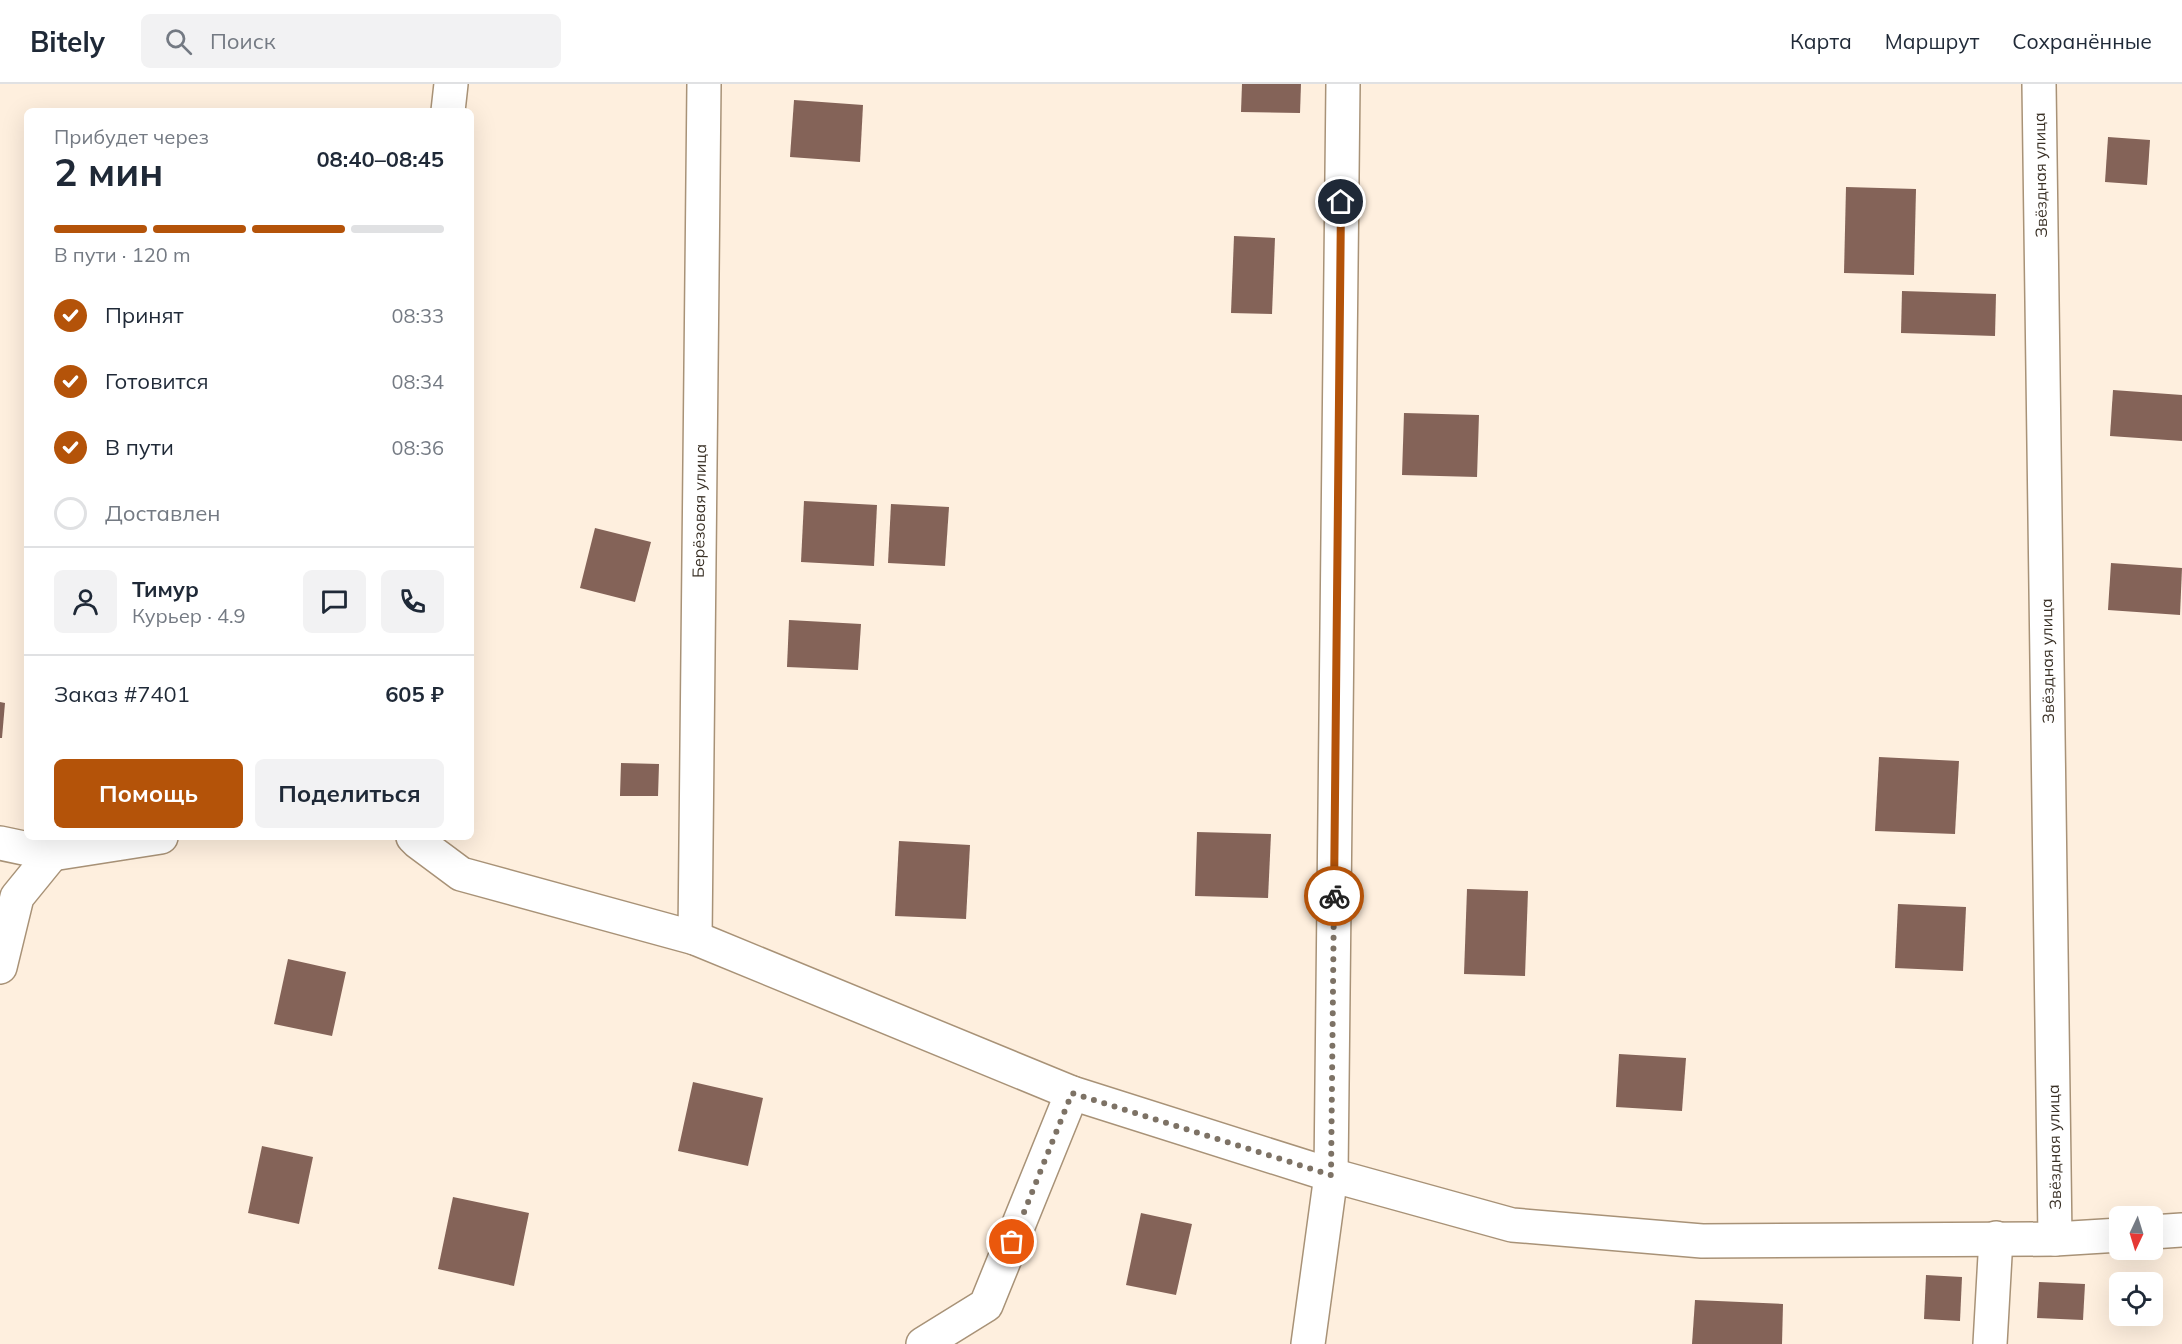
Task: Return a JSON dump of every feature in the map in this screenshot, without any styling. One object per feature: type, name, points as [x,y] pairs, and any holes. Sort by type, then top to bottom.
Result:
[{"type":"street","points":[[448,108],[451,84]]},
{"type":"street","name":"Берёзовая улица","points":[[695,938],[704,84]]},
{"type":"street","points":[[1308,1344],[1331,1175],[1343,84]]},
{"type":"street","name":"Звёздная улица","points":[[2039,84],[2055,1239]]},
{"type":"street","points":[[0,843],[52,854],[142,840]]},
{"type":"street","points":[[416,840],[461,874],[695,938],[1072,1093],[1331,1175],[1512,1225],[1702,1241],[2055,1239],[2109,1235]]},
{"type":"street","points":[[0,968],[17,897],[52,854]]},
{"type":"street","points":[[923,1344],[986,1305],[1072,1093]]},
{"type":"street","points":[[2163,1231],[2182,1230]]},
{"type":"street","points":[[1990,1344],[1996,1238]]},
{"type":"building","points":[[1242,84],[1301,84],[1300,113],[1241,112]]},
{"type":"building","points":[[794,100],[863,105],[860,162],[790,157]]},
{"type":"building","points":[[2108,137],[2150,140],[2147,185],[2105,182]]},
{"type":"building","points":[[1846,187],[1916,189],[1914,275],[1844,273]]},
{"type":"building","points":[[1234,236],[1275,238],[1272,314],[1231,313]]},
{"type":"building","points":[[1902,291],[1996,294],[1995,336],[1901,333]]},
{"type":"building","points":[[2113,390],[2182,395],[2182,441],[2110,436]]},
{"type":"building","points":[[1404,413],[1479,415],[1477,477],[1402,475]]},
{"type":"building","points":[[804,501],[877,505],[874,566],[801,562]]},
{"type":"building","points":[[891,504],[949,507],[945,566],[888,563]]},
{"type":"building","points":[[595,528],[651,542],[635,602],[580,588]]},
{"type":"building","points":[[2111,563],[2182,568],[2180,615],[2108,610]]},
{"type":"building","points":[[789,620],[861,624],[858,670],[787,667]]},
{"type":"building","points":[[0,702],[5,703],[2,738],[0,738]]},
{"type":"building","points":[[1879,757],[1959,761],[1955,834],[1875,831]]},
{"type":"building","points":[[621,763],[659,764],[658,796],[620,796]]},
{"type":"building","points":[[1197,832],[1271,834],[1268,898],[1195,896]]},
{"type":"building","points":[[899,841],[970,845],[966,919],[895,916]]},
{"type":"building","points":[[1467,889],[1528,891],[1525,976],[1464,974]]},
{"type":"building","points":[[1898,904],[1966,907],[1963,971],[1895,968]]},
{"type":"building","points":[[288,959],[346,972],[332,1036],[274,1024]]},
{"type":"building","points":[[1619,1054],[1686,1058],[1682,1111],[1616,1107]]},
{"type":"building","points":[[693,1082],[763,1098],[748,1166],[678,1151]]},
{"type":"building","points":[[262,1146],[313,1157],[299,1224],[248,1213]]},
{"type":"building","points":[[453,1197],[529,1213],[514,1286],[438,1269]]},
{"type":"building","points":[[1141,1213],[1192,1224],[1176,1295],[1126,1285]]},
{"type":"building","points":[[1926,1275],[1962,1277],[1960,1321],[1924,1319]]},
{"type":"building","points":[[2039,1282],[2085,1284],[2083,1320],[2037,1318]]},
{"type":"building","points":[[1695,1300],[1783,1304],[1782,1344],[1692,1344]]},
{"type":"way so far","points":[[1012,1242],[1072,1093],[1331,1175],[1334,896]]},
{"type":"route","points":[[1334,896],[1341,202]]}]
